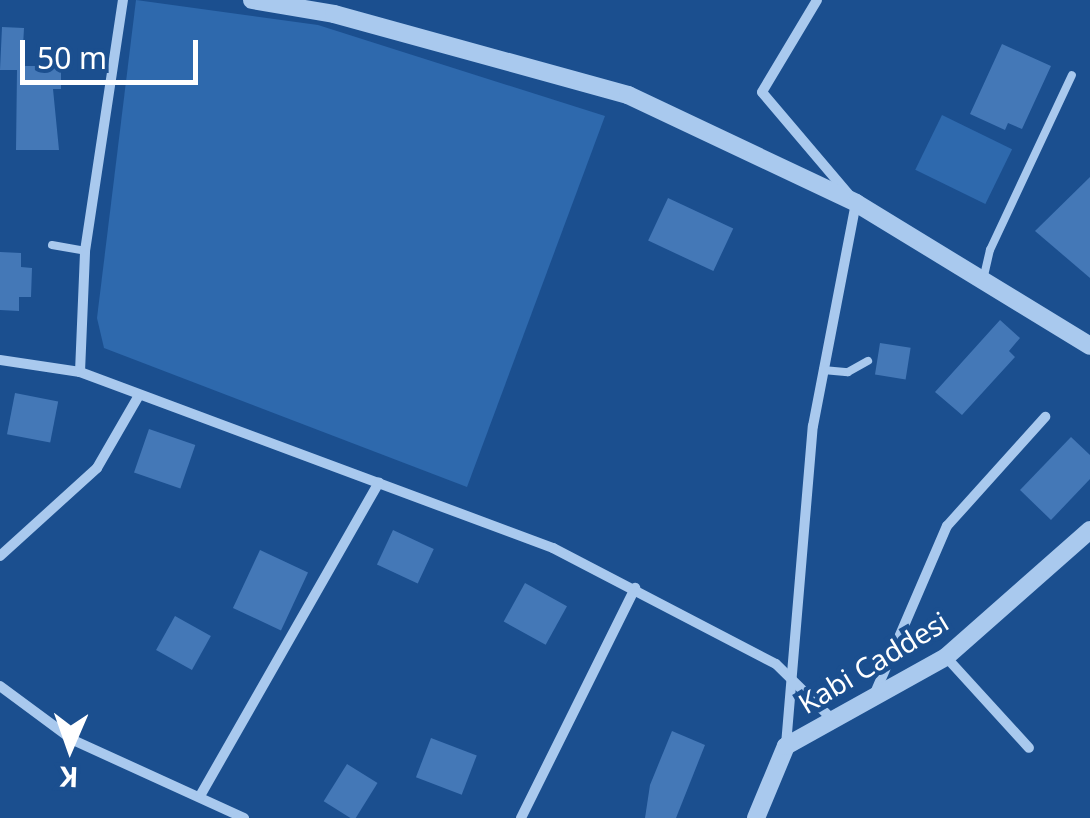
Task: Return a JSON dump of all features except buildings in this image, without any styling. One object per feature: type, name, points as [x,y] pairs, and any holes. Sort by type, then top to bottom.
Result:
[{"type":"street","points":[[80,372],[85,251],[123,0]]},
{"type":"street","points":[[252,0],[334,14],[628,95],[856,203],[1090,346]]},
{"type":"street","points":[[817,0],[762,92],[856,203]]},
{"type":"street","points":[[786,746],[796,682],[823,370],[856,203]]},
{"type":"street","points":[[0,360],[80,372],[553,548],[776,664],[831,718]]},
{"type":"street","points":[[0,556],[96,468],[138,396]]},
{"type":"street","points":[[875,693],[947,526],[1045,417]]},
{"type":"street","points":[[200,796],[378,482]]},
{"type":"street","name":"Kabi Caddesi","points":[[756,818],[786,746],[875,693],[946,657],[1090,530]]},
{"type":"street","points":[[521,818],[635,588]]},
{"type":"street","points":[[946,657],[1029,748]]},
{"type":"street","points":[[0,686],[72,740],[244,818]]},
{"type":"lane","points":[[983,280],[990,250],[1072,75]]},
{"type":"lane","points":[[52,245],[85,251]]},
{"type":"lane","points":[[823,370],[848,372],[868,361]]},
{"type":"shaded area","points":[[136,0],[318,25],[605,116],[467,487],[104,348],[97,318]]},
{"type":"shaded area","points":[[942,115],[1012,149],[985,204],[915,170]]}]
